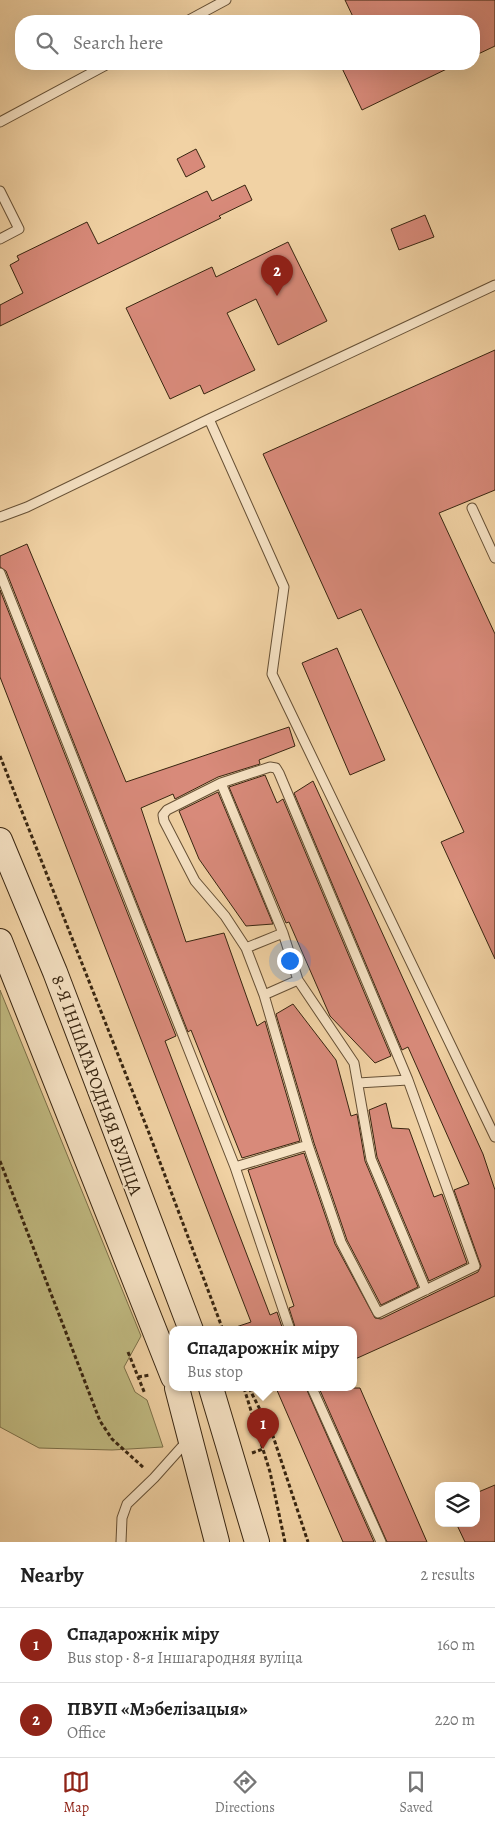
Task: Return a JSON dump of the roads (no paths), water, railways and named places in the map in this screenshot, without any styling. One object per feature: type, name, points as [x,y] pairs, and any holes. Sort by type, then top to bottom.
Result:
[{"type":"main road","name":"8-Я ІНШАГАРОДНЯЯ ВУЛІЦА","points":[[0,840],[55,972],[189,1326]]},
{"type":"main road","name":"8-Я ІНШАГАРОДНЯЯ ВУЛІЦА","points":[[0,940],[169,1367]]},
{"type":"main road","points":[[178,1391],[217,1542]]},
{"type":"main road","points":[[212,1391],[257,1542]]},
{"type":"lane","points":[[198,15],[226,0]]},
{"type":"lane","points":[[0,122],[97,70]]},
{"type":"lane","points":[[0,191],[19,229],[0,239]]},
{"type":"lane","points":[[0,517],[27,507],[209,418],[495,285]]},
{"type":"lane","points":[[209,418],[284,587],[272,674],[495,1137]]},
{"type":"lane","points":[[472,508],[495,558]]},
{"type":"lane","points":[[0,573],[235,1167],[289,1326]]},
{"type":"lane","points":[[270,767],[276,768],[279,773],[408,1080],[475,1266],[378,1314],[342,1242],[308,1145],[264,995],[246,948],[225,916],[195,881],[164,821],[163,815],[167,810],[221,783],[270,767]]},
{"type":"lane","points":[[221,783],[283,933],[298,980],[354,1063],[371,1159],[426,1290]]},
{"type":"lane","points":[[246,948],[283,933]]},
{"type":"lane","points":[[264,995],[298,980]]},
{"type":"lane","points":[[358,1084],[408,1080]]},
{"type":"lane","points":[[235,1167],[308,1145]]},
{"type":"lane","points":[[313,1391],[381,1542]]},
{"type":"lane","points":[[122,1542],[122,1518],[126,1504],[154,1478],[190,1438]]},
{"type":"place","name":"ПВУП «Мэбелізацыя»","points":[[277,296]]},
{"type":"place","name":"Спадарожнік міру","points":[[263,1449]]}]
